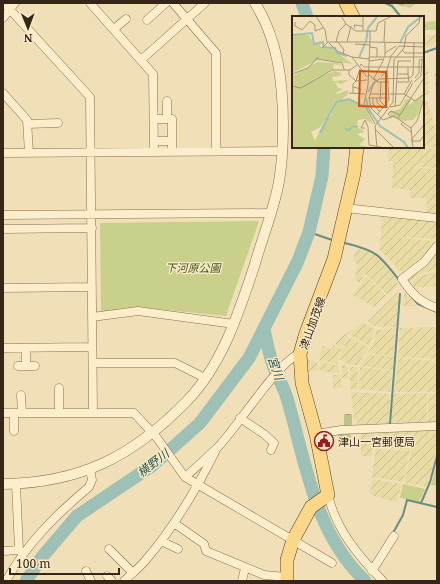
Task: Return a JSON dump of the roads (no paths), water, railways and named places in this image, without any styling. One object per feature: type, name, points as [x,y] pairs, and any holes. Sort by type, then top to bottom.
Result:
[{"type":"main road","points":[[346,3],[352,16]]},
{"type":"main road","name":"津山加茂線","points":[[325,497],[316,434],[295,357],[306,333],[334,260],[354,173],[357,148]]},
{"type":"main road","points":[[287,579],[287,560],[293,540],[311,507],[325,497]]},
{"type":"street","points":[[90,3],[153,74],[154,152]]},
{"type":"street","points":[[147,20],[166,3]]},
{"type":"street","points":[[172,3],[216,53],[216,151]]},
{"type":"street","points":[[141,60],[205,3]]},
{"type":"street","points":[[3,484],[49,481],[90,469],[121,455],[155,435],[187,401],[205,378],[222,352],[234,324],[271,213],[277,191],[282,151],[283,98],[279,62],[271,36],[255,3]]},
{"type":"street","points":[[3,18],[10,5],[90,97],[93,412]]},
{"type":"street","points":[[114,29],[126,19]]},
{"type":"street","points":[[3,93],[27,120],[29,153]]},
{"type":"street","points":[[167,101],[167,119]]},
{"type":"street","points":[[154,119],[172,119],[172,152]]},
{"type":"street","points":[[28,124],[58,123]]},
{"type":"street","points":[[154,141],[172,141]]},
{"type":"street","points":[[3,153],[282,151]]},
{"type":"street","points":[[345,208],[437,218]]},
{"type":"street","points":[[3,215],[271,213]]},
{"type":"street","points":[[3,229],[92,228]]},
{"type":"street","points":[[437,246],[424,262],[402,279],[416,297],[424,304],[437,308]]},
{"type":"street","points":[[3,288],[92,287]]},
{"type":"street","points":[[92,317],[138,311],[234,324]]},
{"type":"street","points":[[3,348],[92,347]]},
{"type":"street","points":[[26,348],[22,366],[35,366]]},
{"type":"street","points":[[132,581],[143,563],[174,523],[198,485],[217,448],[266,387],[295,357]]},
{"type":"street","points":[[93,363],[175,363],[205,378]]},
{"type":"street","points":[[59,388],[59,413]]},
{"type":"street","points":[[14,432],[21,395]]},
{"type":"street","points":[[3,413],[134,412],[155,435],[184,474],[198,485],[332,563]]},
{"type":"street","points":[[240,418],[270,438],[274,443],[271,450]]},
{"type":"street","points":[[316,434],[341,430],[437,426]]},
{"type":"street","points":[[184,474],[217,448]]},
{"type":"street","points":[[6,581],[21,552],[51,520],[89,487],[92,480],[90,469]]},
{"type":"street","points":[[16,484],[21,552]]},
{"type":"street","points":[[325,497],[342,532],[372,571],[383,581]]},
{"type":"street","points":[[174,523],[204,544],[206,551],[236,562],[245,568],[272,577],[287,579]]},
{"type":"street","points":[[372,571],[394,536]]},
{"type":"street","points":[[161,541],[178,549]]},
{"type":"street","points":[[109,549],[132,572]]},
{"type":"street","points":[[3,551],[21,552]]},
{"type":"street","points":[[124,581],[143,563]]},
{"type":"street","points":[[242,581],[245,568]]},
{"type":"street","points":[[86,571],[91,581]]},
{"type":"waterway","name":"宮川","points":[[302,3],[307,16]]},
{"type":"waterway","points":[[385,3],[392,6],[400,16]]},
{"type":"waterway","points":[[424,53],[437,48]]},
{"type":"waterway","name":"横野川","points":[[26,581],[42,557],[77,516],[153,465],[200,423],[249,358],[298,261],[309,232],[322,176],[324,148]]},
{"type":"waterway","points":[[309,232],[332,240]]},
{"type":"waterway","points":[[345,243],[371,251],[387,264],[399,280]]},
{"type":"waterway","points":[[390,424],[400,294]]},
{"type":"waterway","points":[[410,295],[418,304],[437,312]]},
{"type":"waterway","name":"宮川","points":[[264,329],[271,360],[287,398],[314,496],[323,519],[334,541],[348,562],[365,581]]},
{"type":"waterway","points":[[421,503],[430,482],[437,456]]},
{"type":"waterway","points":[[393,533],[403,515],[407,500],[437,507]]},
{"type":"place","name":"津山一宮郵便局","points":[[324,441]]},
{"type":"park label","name":"下河原公園","points":[[193,267]]}]
